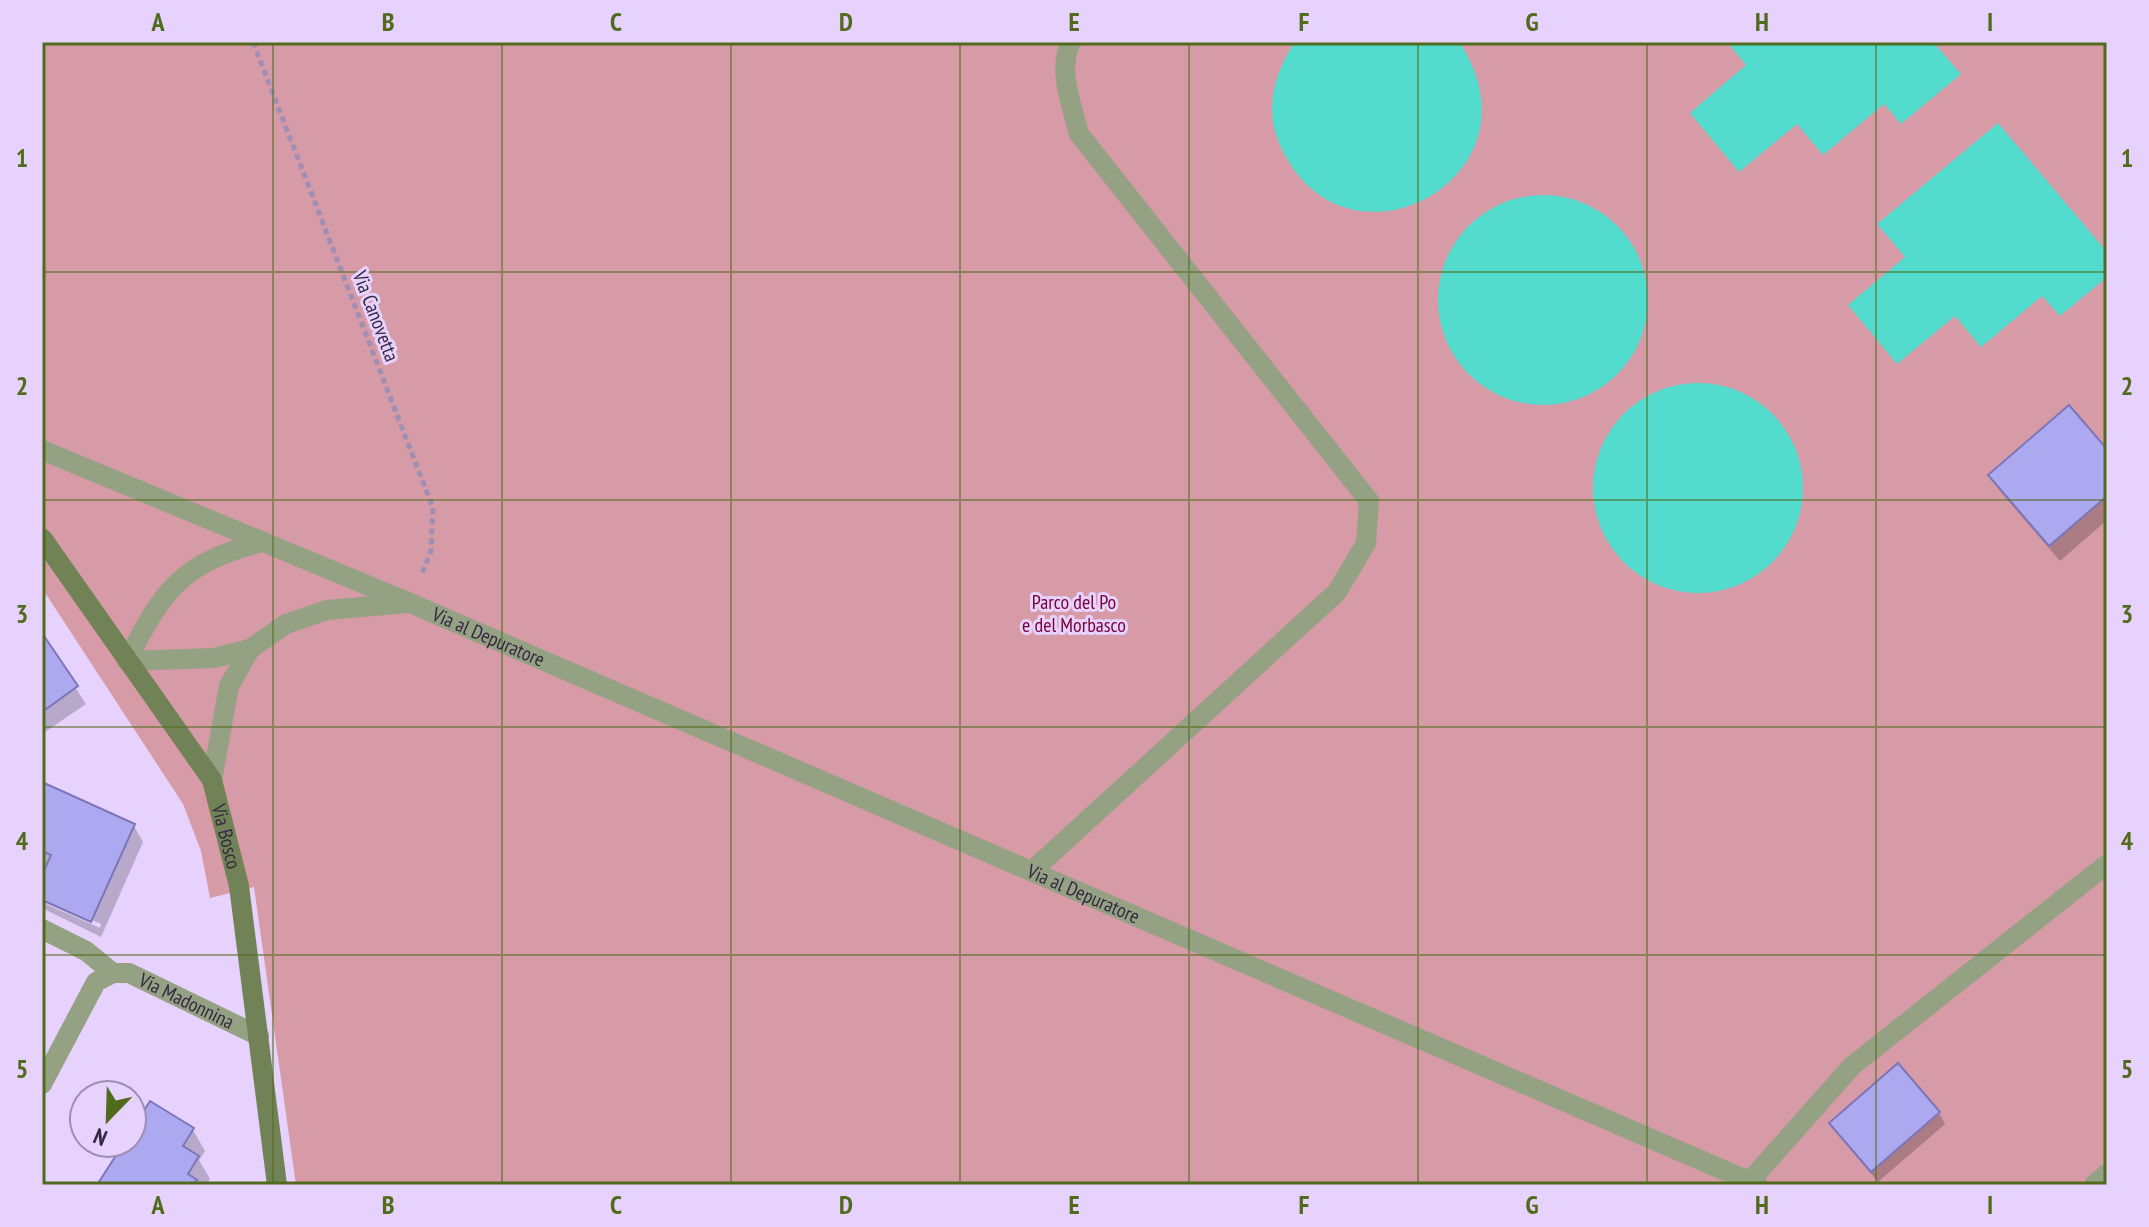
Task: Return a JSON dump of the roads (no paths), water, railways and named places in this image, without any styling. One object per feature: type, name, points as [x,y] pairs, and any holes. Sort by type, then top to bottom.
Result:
[{"type":"street","points":[[1032,871],[1337,592],[1366,543],[1369,501],[1079,134],[1066,82],[1066,52],[1071,42]]},
{"type":"street","name":"Via al Depuratore","points":[[42,450],[410,603],[1754,1183]]},
{"type":"street","name":"Via Bosco","points":[[42,538],[212,780],[239,886],[277,1185]]},
{"type":"street","points":[[127,661],[151,613],[173,586],[217,554],[262,542]]},
{"type":"street","name":"Via al Depuratore","points":[[127,661],[214,658],[250,649],[286,624],[327,610],[410,603]]},
{"type":"street","name":"Via al Depuratore","points":[[212,780],[229,686],[250,649]]},
{"type":"street","points":[[1754,1183],[1852,1066],[2107,864]]},
{"type":"street","name":"Via Madonnina","points":[[42,929],[86,951],[113,973]]},
{"type":"street","name":"Via Madonnina","points":[[42,1084],[96,982],[113,973],[129,973],[259,1036]]},
{"type":"street","points":[[2094,1185],[2107,1174]]},
{"type":"park label","name":"Parco del Po e del Morbasco","points":[[1074,614]]}]
